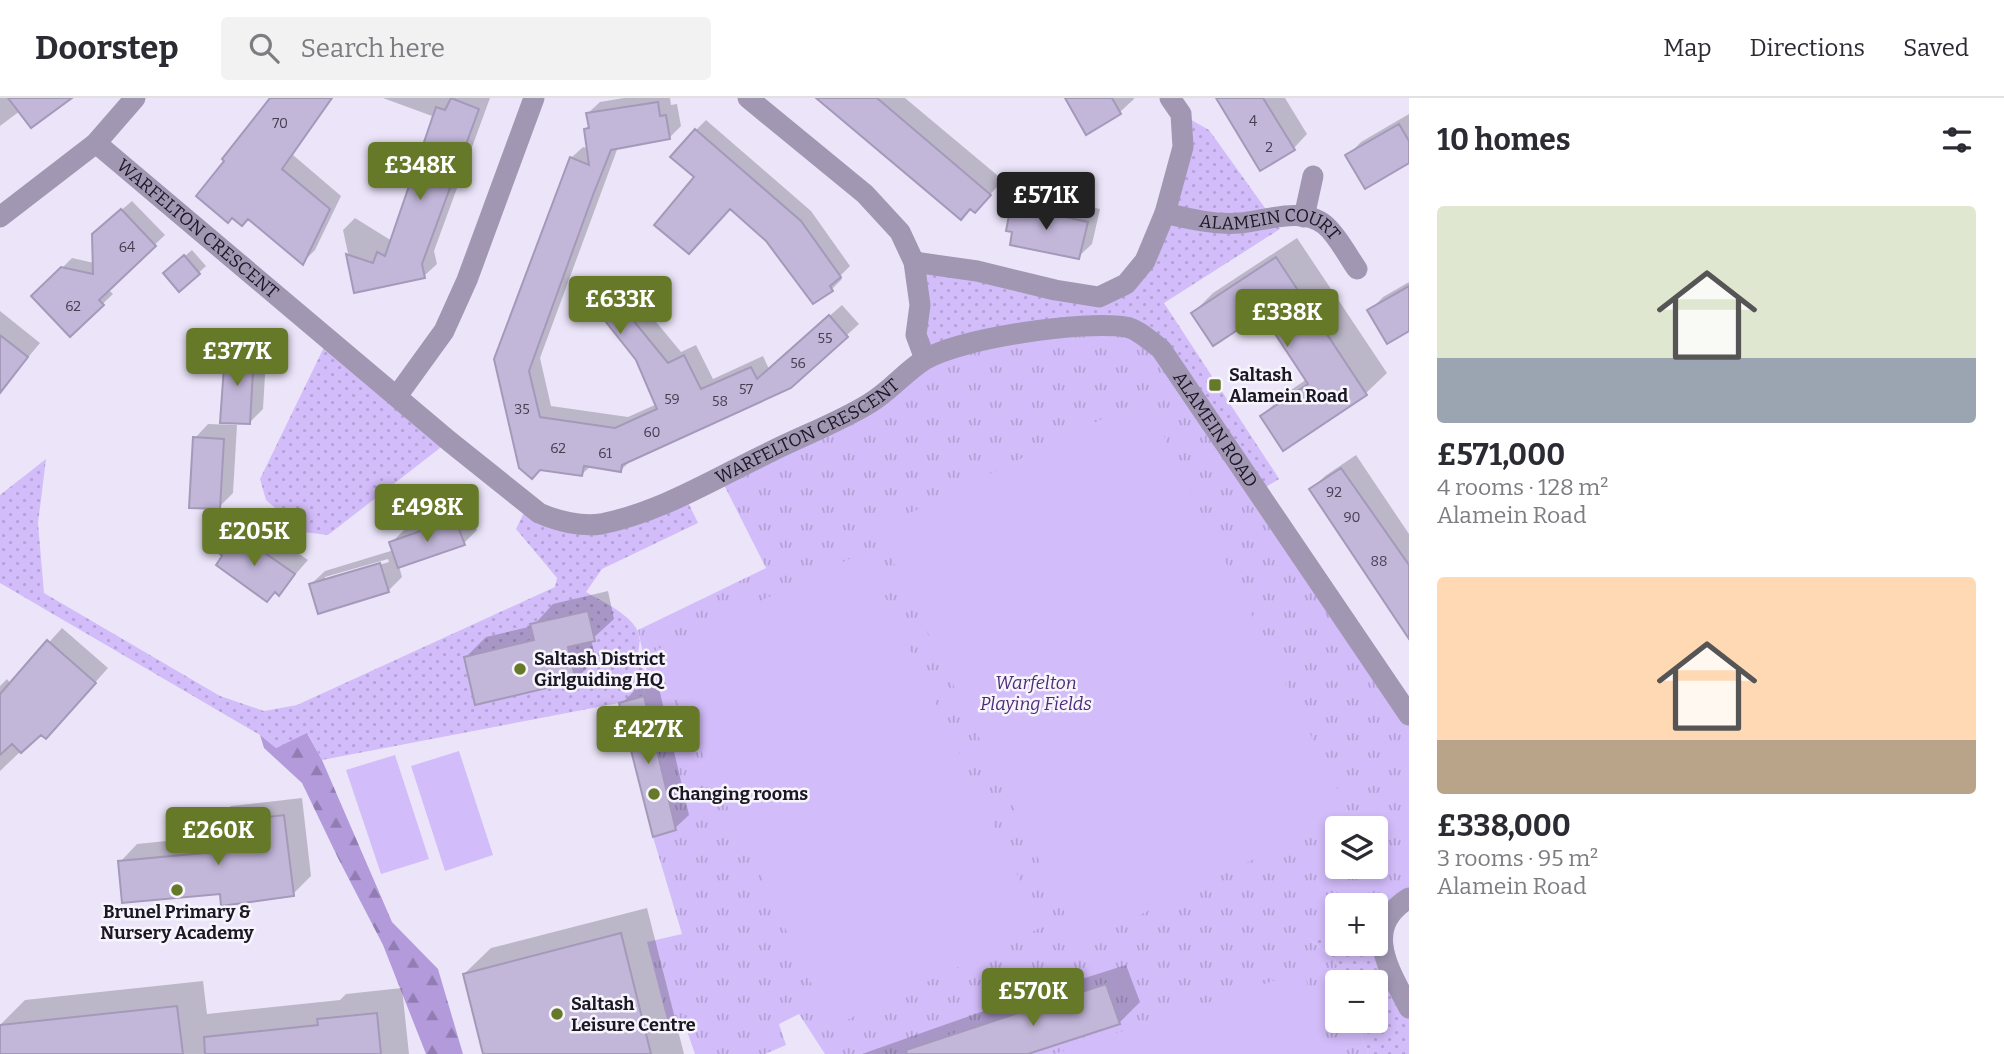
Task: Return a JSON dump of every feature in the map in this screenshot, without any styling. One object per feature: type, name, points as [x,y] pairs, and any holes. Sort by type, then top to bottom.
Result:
[{"type":"street","points":[[0,217],[96,143],[135,98]]},
{"type":"street","points":[[397,396],[444,331],[467,280],[534,98]]},
{"type":"street","points":[[748,98],[865,194],[900,232],[914,262],[920,305],[916,335],[925,359]]},
{"type":"street","points":[[914,262],[977,271],[1055,290],[1099,297],[1126,284],[1145,261],[1165,213],[1182,147],[1181,114],[1170,98]]},
{"type":"street","name":"WARFELTON CRESCENT","points":[[96,143],[449,441],[539,513],[555,520],[597,524],[635,515],[685,496],[870,402],[925,359]]},
{"type":"street","points":[[1304,217],[1313,176]]},
{"type":"street","name":"ALAMEIN COURT","points":[[1165,213],[1205,221],[1241,223],[1275,216],[1304,217],[1324,224],[1357,269]]},
{"type":"street","name":"ALAMEIN ROAD","points":[[925,359],[969,343],[1041,330],[1091,325],[1129,327],[1161,349],[1409,715]]},
{"type":"street","points":[[1409,898],[1392,908],[1381,933],[1386,963],[1409,1008]]},
{"type":"green space","points":[[1181,114],[1209,130],[1280,229],[1164,303],[1279,479],[1259,491],[925,359],[914,262],[1099,297],[1145,261]]},
{"type":"green space","name":"Warfelton Playing Fields","points":[[1129,327],[1161,349],[1409,715],[1409,898],[1388,920],[1388,893],[1325,893],[1325,933],[1308,938],[1325,952],[1325,956],[1335,960],[1338,970],[1325,970],[1325,1033],[1361,1033],[1368,1054],[825,1054],[799,1014],[779,1024],[786,1045],[765,1054],[695,1054],[686,1028],[670,1031],[647,942],[682,934],[653,837],[644,696],[647,672],[638,630],[766,568],[720,477],[969,343]]},
{"type":"green space","points":[[328,339],[449,441],[328,535],[303,532],[266,500],[260,479]]},
{"type":"green space","points":[[1145,398],[1349,813],[1343,816],[1325,816],[1325,825],[1080,944],[877,529]]},
{"type":"green space","points":[[46,459],[38,523],[44,593],[220,696],[264,711],[297,705],[555,587],[557,578],[516,529],[528,504],[597,524],[685,496],[698,523],[602,569],[586,592],[617,610],[636,628],[639,635],[637,664],[647,672],[644,696],[322,760],[308,734],[276,748],[260,735],[0,583],[0,495]]},
{"type":"green space","points":[[864,552],[1042,927],[832,1027],[654,651]]},
{"type":"green space","points":[[307,733],[322,760],[392,922],[438,969],[463,1054],[426,1054],[383,945],[302,783],[264,748],[260,735],[276,748]]},
{"type":"green space","points":[[459,751],[493,855],[445,871],[411,766]]},
{"type":"green space","points":[[395,755],[429,859],[381,874],[346,770]]},
{"type":"green space","points":[[1325,933],[1325,952],[1307,937]]},
{"type":"green space","points":[[1330,956],[1382,956],[1409,1010],[1409,1054],[1368,1054],[1361,1033],[1388,1033],[1388,970],[1338,970],[1335,960]]},
{"type":"green space","points":[[1303,971],[1330,1054],[1054,1054]]},
{"type":"building","points":[[8,98],[72,98],[31,128]]},
{"type":"building","points":[[270,98],[332,98],[282,169],[330,209],[303,265],[248,219],[242,226],[232,218],[228,223],[196,196]]},
{"type":"building","points":[[451,98],[479,109],[422,264],[425,278],[354,293],[346,254],[373,263],[377,252],[385,256],[436,107],[445,110]]},
{"type":"building","points":[[816,98],[877,98],[991,195],[975,213],[970,209],[961,220]]},
{"type":"building","points":[[1065,98],[1112,98],[1121,114],[1086,135]]},
{"type":"building","points":[[1216,98],[1263,98],[1295,150],[1260,171]]},
{"type":"building","points":[[658,102],[660,116],[666,115],[670,139],[611,150],[593,195],[529,371],[540,417],[615,428],[657,409],[636,360],[598,312],[615,298],[668,363],[684,355],[701,389],[751,367],[757,379],[829,315],[848,337],[791,388],[622,465],[621,472],[584,466],[582,476],[540,470],[532,479],[519,468],[494,359],[570,157],[589,165],[584,129],[589,128],[586,113]]},
{"type":"building","points":[[1399,124],[1409,141],[1409,163],[1365,189],[1345,155]]},
{"type":"building","points":[[695,129],[801,221],[841,277],[830,286],[833,291],[813,304],[766,241],[730,209],[689,254],[654,225],[694,177],[670,157]]},
{"type":"building","points":[[1011,205],[1088,222],[1079,259],[1010,245],[1012,232],[1006,231]]},
{"type":"building","points":[[121,209],[156,246],[99,300],[104,305],[70,337],[31,296],[61,267],[93,274],[92,234]]},
{"type":"building","points":[[184,255],[200,274],[179,292],[163,273]]},
{"type":"building","points":[[1276,257],[1367,395],[1283,451],[1260,416],[1308,384],[1262,314],[1213,346],[1191,313]]},
{"type":"building","points":[[1409,286],[1409,331],[1387,344],[1367,310]]},
{"type":"building","points":[[0,335],[28,357],[0,393]]},
{"type":"building","points":[[225,352],[254,354],[250,424],[220,423]]},
{"type":"building","points":[[193,437],[224,439],[220,509],[189,508]]},
{"type":"building","points":[[1341,468],[1409,565],[1409,639],[1309,489]]},
{"type":"building","points":[[455,519],[465,545],[398,568],[389,542]]},
{"type":"building","points":[[235,532],[295,574],[279,596],[275,592],[267,602],[216,565]]},
{"type":"building","points":[[380,563],[389,592],[318,614],[309,584]]},
{"type":"building","name":"Saltash District Girlguiding HQ","points":[[588,611],[595,641],[568,647],[576,681],[475,705],[464,657],[534,640],[530,624]]},
{"type":"building","points":[[47,640],[96,683],[46,739],[41,735],[21,753],[12,744],[0,755],[0,694]]},
{"type":"building","points":[[644,696],[676,830],[653,837],[619,703]]},
{"type":"building","points":[[284,815],[294,896],[221,906],[220,894],[122,903],[118,861],[215,852],[211,824]]},
{"type":"building","name":"Saltash Leisure Centre","points":[[621,933],[651,1054],[483,1054],[463,974]]},
{"type":"building","points":[[1106,984],[1120,1024],[1028,1054],[907,1054],[906,1050]]},
{"type":"building","points":[[177,1006],[183,1054],[0,1054],[0,1025]]},
{"type":"building","points":[[377,1013],[381,1054],[205,1054],[204,1037],[318,1025],[317,1019]]},
{"type":"place","name":"Saltash Alamein Road","points":[[1215,385]]},
{"type":"place","name":"Saltash District Girlguiding HQ","points":[[520,669]]},
{"type":"place","name":"Changing rooms","points":[[654,794]]},
{"type":"place","name":"Brunel Primary & Nursery Academy","points":[[177,890]]},
{"type":"place","name":"Saltash Leisure Centre","points":[[557,1014]]}]
